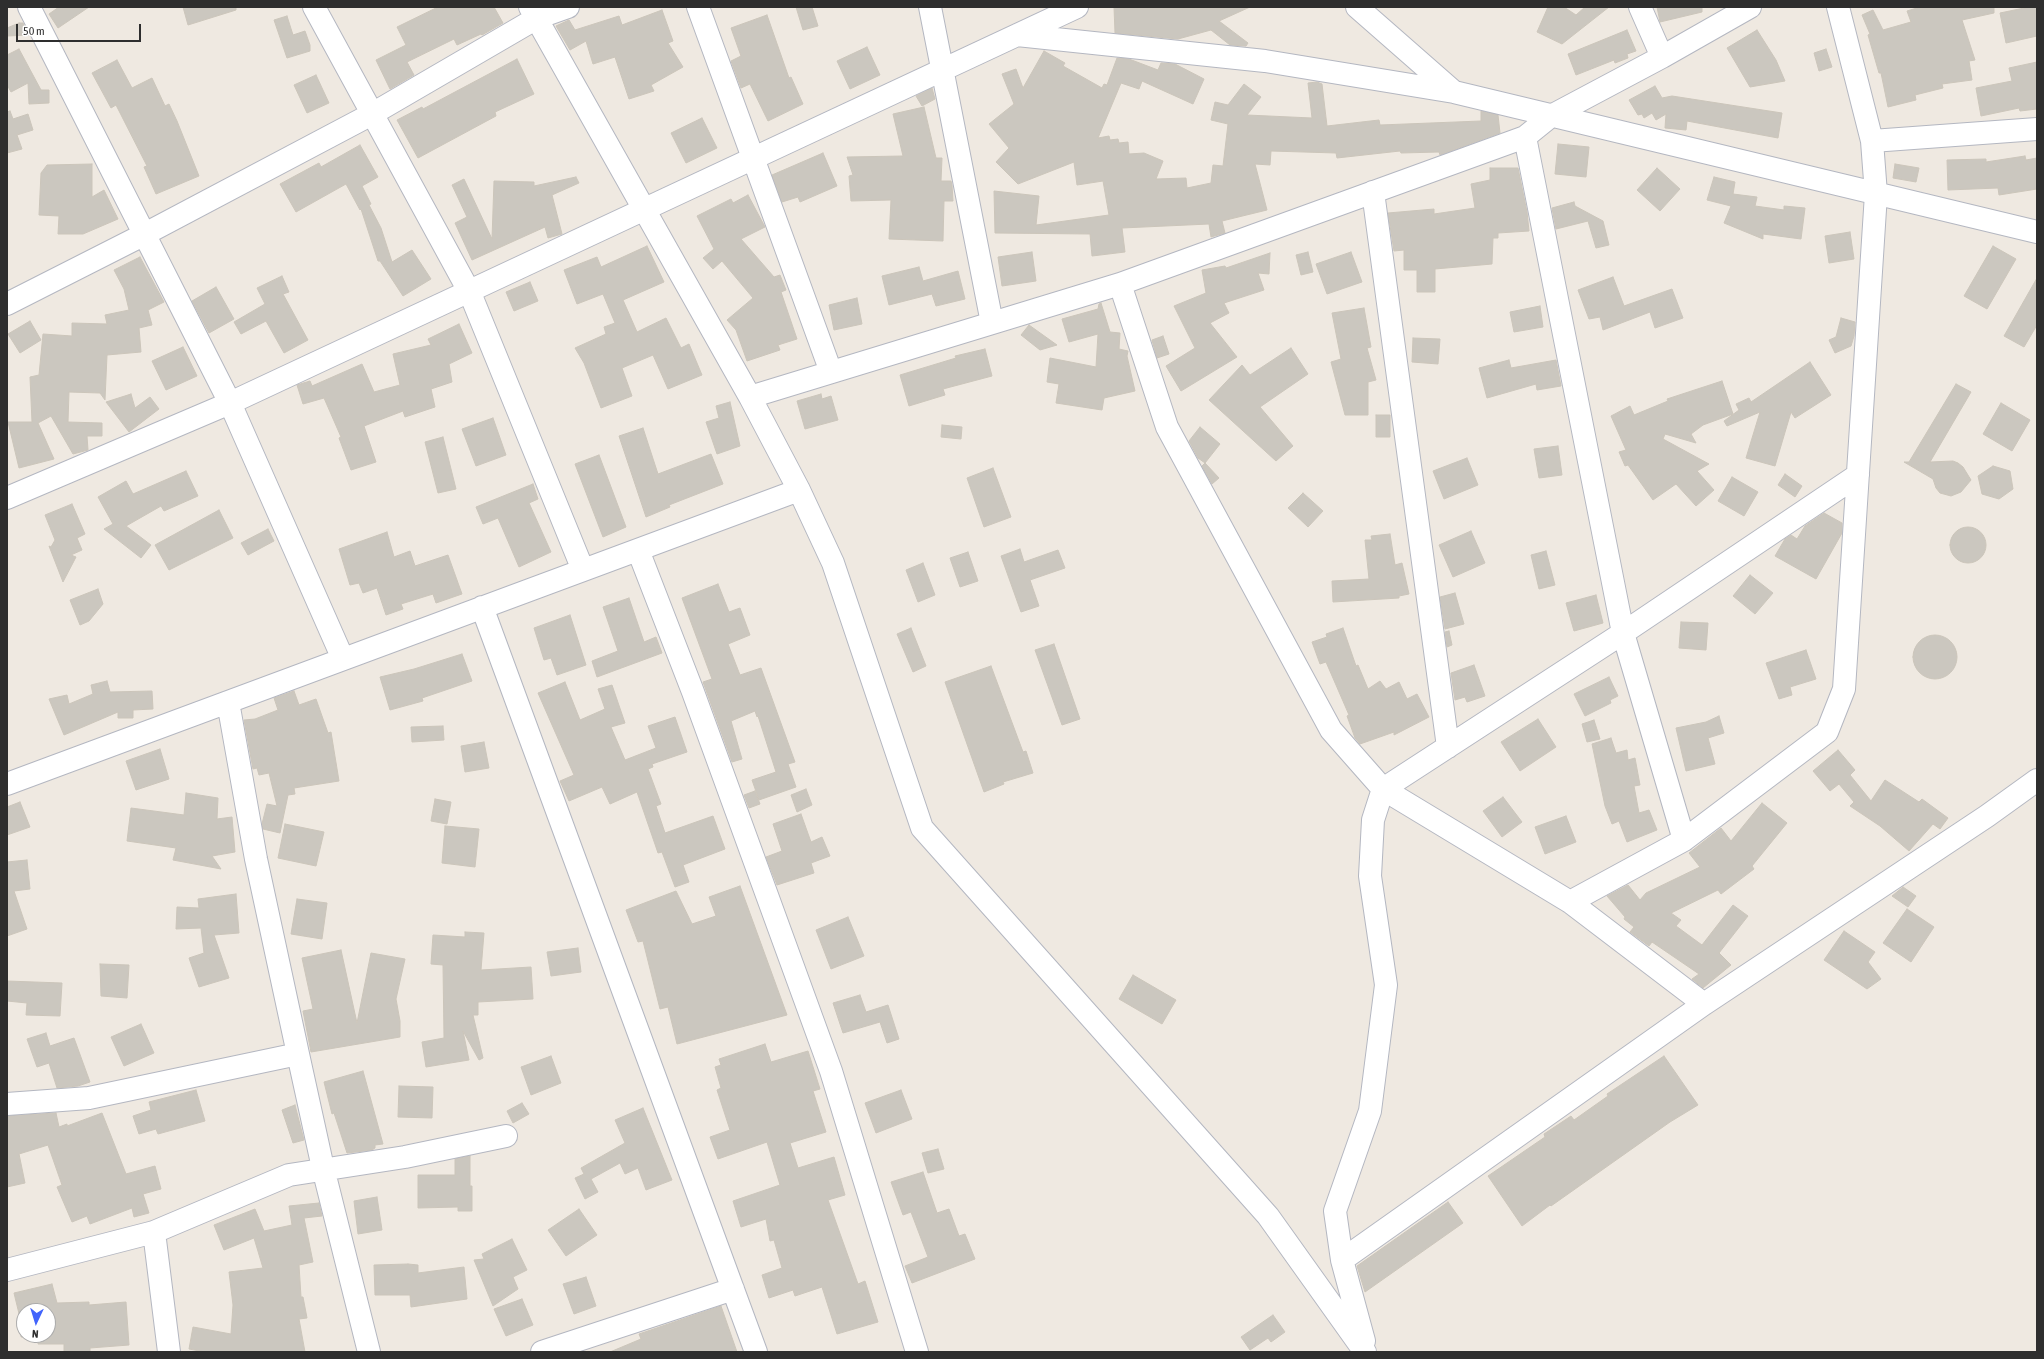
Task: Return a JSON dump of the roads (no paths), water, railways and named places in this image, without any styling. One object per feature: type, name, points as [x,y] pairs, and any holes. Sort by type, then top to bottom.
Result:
[{"type":"street","points":[[29,7],[230,403],[343,659]]},
{"type":"street","points":[[314,7],[470,292],[583,570]]},
{"type":"street","points":[[7,304],[372,114],[534,12],[568,7]]},
{"type":"street","points":[[698,7],[832,372]]},
{"type":"street","points":[[930,7],[992,323]]},
{"type":"street","points":[[7,498],[230,403],[1077,7]]},
{"type":"street","points":[[1357,7],[1454,92]]},
{"type":"street","points":[[1640,7],[1662,57]]},
{"type":"street","points":[[750,397],[1120,284],[1525,137],[1552,116],[1662,57],[1750,7]]},
{"type":"street","points":[[1570,902],[1684,840],[1827,732],[1844,689],[1876,194],[1872,141],[1838,7]]},
{"type":"street","points":[[534,12],[750,397],[799,490],[833,563],[922,828],[1268,1216],[1366,1352]]},
{"type":"street","points":[[1016,35],[1265,61],[1454,92],[2037,232]]},
{"type":"street","points":[[1872,141],[2037,129]]},
{"type":"street","points":[[1525,137],[1622,633],[1684,840]]},
{"type":"street","points":[[1373,192],[1448,747]]},
{"type":"street","points":[[1120,284],[1167,427],[1331,730],[1383,789],[1570,902],[1704,1004]]},
{"type":"street","points":[[1366,1352],[1342,1260],[1335,1211],[1370,1111],[1386,985],[1370,876],[1373,820],[1383,789],[1622,633],[1858,475]]},
{"type":"street","points":[[7,784],[799,490]]},
{"type":"street","points":[[638,550],[693,692],[831,1071],[917,1352]]},
{"type":"street","points":[[482,607],[756,1352]]},
{"type":"street","points":[[228,702],[256,859],[298,1054],[323,1168],[369,1352]]},
{"type":"street","points":[[1342,1260],[1704,1004],[1987,816],[2037,780]]},
{"type":"street","points":[[7,1104],[89,1098],[298,1054]]},
{"type":"street","points":[[7,1270],[154,1232],[289,1175],[323,1168],[405,1157],[506,1136]]},
{"type":"street","points":[[154,1232],[169,1352]]},
{"type":"street","points":[[542,1352],[732,1289]]}]
